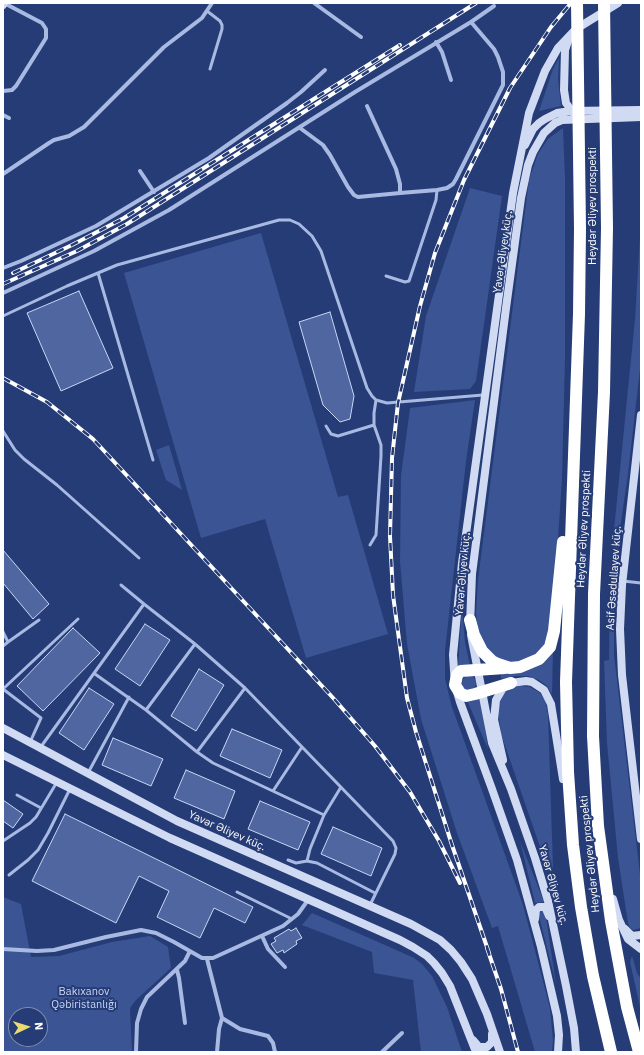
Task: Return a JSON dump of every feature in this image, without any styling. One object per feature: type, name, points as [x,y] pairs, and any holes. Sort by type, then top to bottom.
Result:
[{"type":"highway","name":"Heydər Əliyev prospekti","points":[[577,3],[580,209],[579,314],[566,682],[568,772],[573,844],[581,907],[588,947],[611,1052]]},
{"type":"highway","name":"Heydər Əliyev prospekti","points":[[604,3],[607,210],[604,392],[594,594],[592,675],[594,769],[601,852],[611,921],[620,970],[639,1052]]},
{"type":"highway","points":[[511,683],[470,695],[463,695],[455,685],[455,679],[459,673],[465,670],[520,667],[539,659],[550,648],[556,620],[575,432]]},
{"type":"highway","points":[[470,620],[478,645],[486,656],[498,664],[510,668]]},
{"type":"main road","name":"Yavər Əliyev küç.","points":[[558,1052],[560,1043],[558,1026],[541,947],[517,860],[460,702],[455,685],[453,655],[458,592],[513,193],[529,113],[542,78],[555,52],[571,33],[618,3]]},
{"type":"main road","points":[[571,33],[565,50],[564,74],[566,103],[571,111],[582,118]]},
{"type":"main road","points":[[520,154],[533,129],[545,119],[557,113],[571,111],[641,110]]},
{"type":"main road","name":"Yavər Əliyev küç.","points":[[576,1052],[574,1028],[557,940],[541,876],[511,789],[492,743],[472,644],[470,620],[472,574],[521,198],[533,152],[544,133],[562,120],[582,118],[641,117]]},
{"type":"main road","name":"Asif Əsədullayev küç.","points":[[641,415],[623,581],[620,629],[622,668],[641,839]]},
{"type":"main road","points":[[511,789],[496,730],[494,712],[498,694],[503,688],[511,683],[526,681],[532,682],[544,690],[548,696],[556,730],[573,844]]},
{"type":"main road","name":"Yavər Əliyev küç.","points":[[3,728],[177,820],[370,905],[440,940],[461,962],[472,979],[487,1014],[500,1052]]},
{"type":"main road","points":[[3,754],[170,838],[400,940],[426,956],[434,963],[450,986],[476,1052]]},
{"type":"main road","points":[[601,852],[619,920],[628,939],[641,949]]},
{"type":"main road","points":[[541,947],[535,917],[537,908],[542,907],[546,909],[557,940]]},
{"type":"main road","points":[[619,920],[629,934],[636,936],[641,935]]},
{"type":"main road","points":[[465,1025],[474,1042],[479,1047],[489,1045],[492,1042],[493,1036],[487,1014]]},
{"type":"main road","points":[[486,1052],[492,1052]]},
{"type":"street","points":[[3,174],[48,143],[69,136],[84,127],[164,47],[195,24],[212,3]]},
{"type":"street","points":[[314,3],[361,37]]},
{"type":"street","points":[[3,91],[12,90],[16,86],[46,38],[46,29],[42,23],[4,4]]},
{"type":"street","points":[[3,293],[94,252],[162,214],[436,42],[471,22],[494,6]]},
{"type":"street","points":[[300,128],[327,150],[354,195],[358,197],[447,188],[453,184],[503,85],[503,72],[494,49],[471,22]]},
{"type":"street","points":[[436,42],[442,52],[451,80]]},
{"type":"street","points":[[3,268],[96,226],[154,192],[209,158],[287,103],[325,70]]},
{"type":"street","points":[[367,106],[396,169],[400,184],[400,193]]},
{"type":"street","points":[[3,115],[9,118]]},
{"type":"street","points":[[140,171],[154,192]]},
{"type":"street","points":[[3,949],[37,951],[54,950],[141,930],[156,933],[202,958],[207,959],[217,957],[283,926],[298,914],[308,900]]},
{"type":"street","points":[[262,936],[268,949],[285,968]]},
{"type":"street","points":[[136,1052],[137,1023],[141,1009],[147,997],[177,970],[185,961],[190,951]]},
{"type":"street","points":[[207,959],[222,1018],[219,1029],[217,1052]]},
{"type":"street","points":[[177,970],[185,1023]]},
{"type":"street","points":[[222,1018],[240,1028],[268,1036],[273,1043],[275,1052]]},
{"type":"street","points":[[382,1052],[402,1033]]},
{"type":"lane","points":[[207,11],[220,21],[222,25],[210,69]]},
{"type":"lane","points":[[386,276],[405,282],[409,281],[436,200],[437,190]]},
{"type":"lane","points":[[3,316],[117,265],[279,220],[290,220],[299,224],[312,236],[323,256],[367,388],[376,400],[387,404],[485,395]]},
{"type":"lane","points":[[98,273],[153,460]]},
{"type":"lane","points":[[370,544],[376,535],[381,456],[381,445],[374,425],[376,400]]},
{"type":"lane","points":[[326,426],[331,434],[338,436],[374,425]]},
{"type":"lane","points":[[3,431],[15,450],[24,459],[57,485],[139,558]]},
{"type":"lane","points":[[623,581],[641,582]]},
{"type":"lane","points":[[121,585],[195,644],[245,688],[394,841],[396,848],[395,854],[370,905]]},
{"type":"lane","points":[[40,748],[95,674],[144,604]]},
{"type":"lane","points":[[30,742],[41,718],[3,689],[78,619]]},
{"type":"lane","points":[[3,646],[40,620]]},
{"type":"lane","points":[[3,632],[8,642]]},
{"type":"lane","points":[[146,710],[195,644]]},
{"type":"lane","points":[[95,674],[146,710],[197,752],[213,763],[324,815]]},
{"type":"lane","points":[[197,752],[245,688]]},
{"type":"lane","points":[[88,773],[128,697]]},
{"type":"lane","points":[[273,791],[302,747]]},
{"type":"lane","points":[[3,841],[30,823],[57,782]]},
{"type":"lane","points":[[307,861],[310,849],[324,815],[341,787]]},
{"type":"lane","points":[[9,875],[38,850],[70,789]]},
{"type":"lane","points":[[17,795],[41,808]]},
{"type":"lane","points":[[288,860],[296,863],[307,861],[317,863],[375,893]]},
{"type":"lane","points":[[237,892],[292,919]]},
{"type":"green space","points":[[559,58],[558,79],[561,106],[539,111],[553,69]]},
{"type":"green space","points":[[563,128],[565,177],[565,358],[562,478],[553,615],[551,633],[540,654],[520,664],[498,661],[484,646],[478,633],[476,613],[478,580],[529,180],[538,154],[548,139]]},
{"type":"green space","points":[[470,188],[502,196],[476,381],[470,389],[414,392],[426,316]]},
{"type":"green space","points":[[641,221],[641,360],[628,474],[614,570],[610,570],[635,319]]},
{"type":"green space","points":[[261,233],[338,497],[348,495],[388,634],[306,658],[265,519],[201,538],[124,273]]},
{"type":"green space","points":[[475,400],[466,461],[445,651],[445,679],[452,707],[523,905],[550,1008],[553,1040],[552,1052],[535,1052],[498,926],[492,928],[457,833],[421,719],[407,644],[400,561],[401,476],[410,408]]},
{"type":"green space","points":[[169,445],[182,490],[166,480],[156,450]]},
{"type":"green space","points":[[614,573],[614,655],[641,883],[641,928],[633,930],[630,928],[628,923],[618,858],[607,743],[604,661],[609,660],[610,574]]},
{"type":"green space","points":[[462,607],[465,642],[470,666],[458,667]]},
{"type":"green space","points":[[553,649],[552,694],[547,686],[539,680],[528,676],[501,678],[501,673]]},
{"type":"green space","points":[[469,676],[474,678],[476,683],[474,688],[469,690],[464,688],[462,683],[464,678]]},
{"type":"green space","points":[[512,687],[530,687],[540,693],[545,700],[548,714],[553,868],[547,867],[501,734],[498,709],[500,699],[504,693]]},
{"type":"green space","points":[[480,697],[488,749],[467,700]]},
{"type":"green space","points":[[520,841],[544,902],[535,903]]},
{"type":"green space","name":"Bakıxanov Qəbiristanlığı","points":[[3,897],[21,904],[31,957],[59,956],[112,942],[150,936],[168,947],[171,968],[136,1000],[130,1008],[132,1052],[3,1052]]},
{"type":"green space","points":[[542,911],[546,917],[556,984],[539,916]]},
{"type":"green space","points":[[312,913],[414,958],[422,964],[432,976],[447,1007],[462,1052],[421,1052],[413,980],[374,973],[372,952],[302,925]]},
{"type":"green space","points":[[632,956],[637,973],[641,979],[641,1011],[630,962]]},
{"type":"building","points":[[79,291],[113,368],[61,391],[27,313]]},
{"type":"building","points":[[330,312],[354,396],[350,419],[340,422],[323,405],[299,322]]},
{"type":"building","points":[[3,550],[49,604],[33,619],[3,583]]},
{"type":"building","points":[[145,624],[170,640],[140,686],[115,669]]},
{"type":"building","points":[[73,628],[100,653],[43,711],[17,686]]},
{"type":"building","points":[[199,669],[224,685],[196,731],[171,716]]},
{"type":"building","points":[[89,688],[114,704],[84,750],[59,733]]},
{"type":"building","points":[[232,729],[282,750],[270,778],[220,756]]},
{"type":"building","points":[[113,738],[163,759],[151,786],[102,765]]},
{"type":"building","points":[[186,770],[235,791],[224,819],[174,798]]},
{"type":"building","points":[[3,800],[23,814],[13,828],[3,821]]},
{"type":"building","points":[[260,801],[310,822],[298,850],[248,829]]},
{"type":"building","points":[[65,814],[253,907],[245,923],[214,908],[200,938],[157,917],[169,891],[139,876],[116,923],[32,881]]},
{"type":"building","points":[[333,827],[382,848],[371,876],[321,854]]},
{"type":"building","points":[[296,928],[302,938],[296,941],[297,944],[284,953],[283,950],[277,953],[271,944],[276,941],[274,938],[289,929],[291,931]]},
{"type":"railway","points":[[3,284],[77,251],[127,224],[476,3]]},
{"type":"railway","points":[[489,953],[452,845],[416,732],[407,698],[393,595],[390,536],[392,458],[398,403],[420,306],[435,253],[464,180],[510,88],[551,27],[571,3]]},
{"type":"railway","points":[[13,273],[124,218],[400,45]]},
{"type":"railway","points":[[3,378],[47,402],[93,439],[335,700],[375,746],[410,792],[439,841],[460,883]]},
{"type":"railway","points":[[487,948],[501,989],[518,1052]]}]
